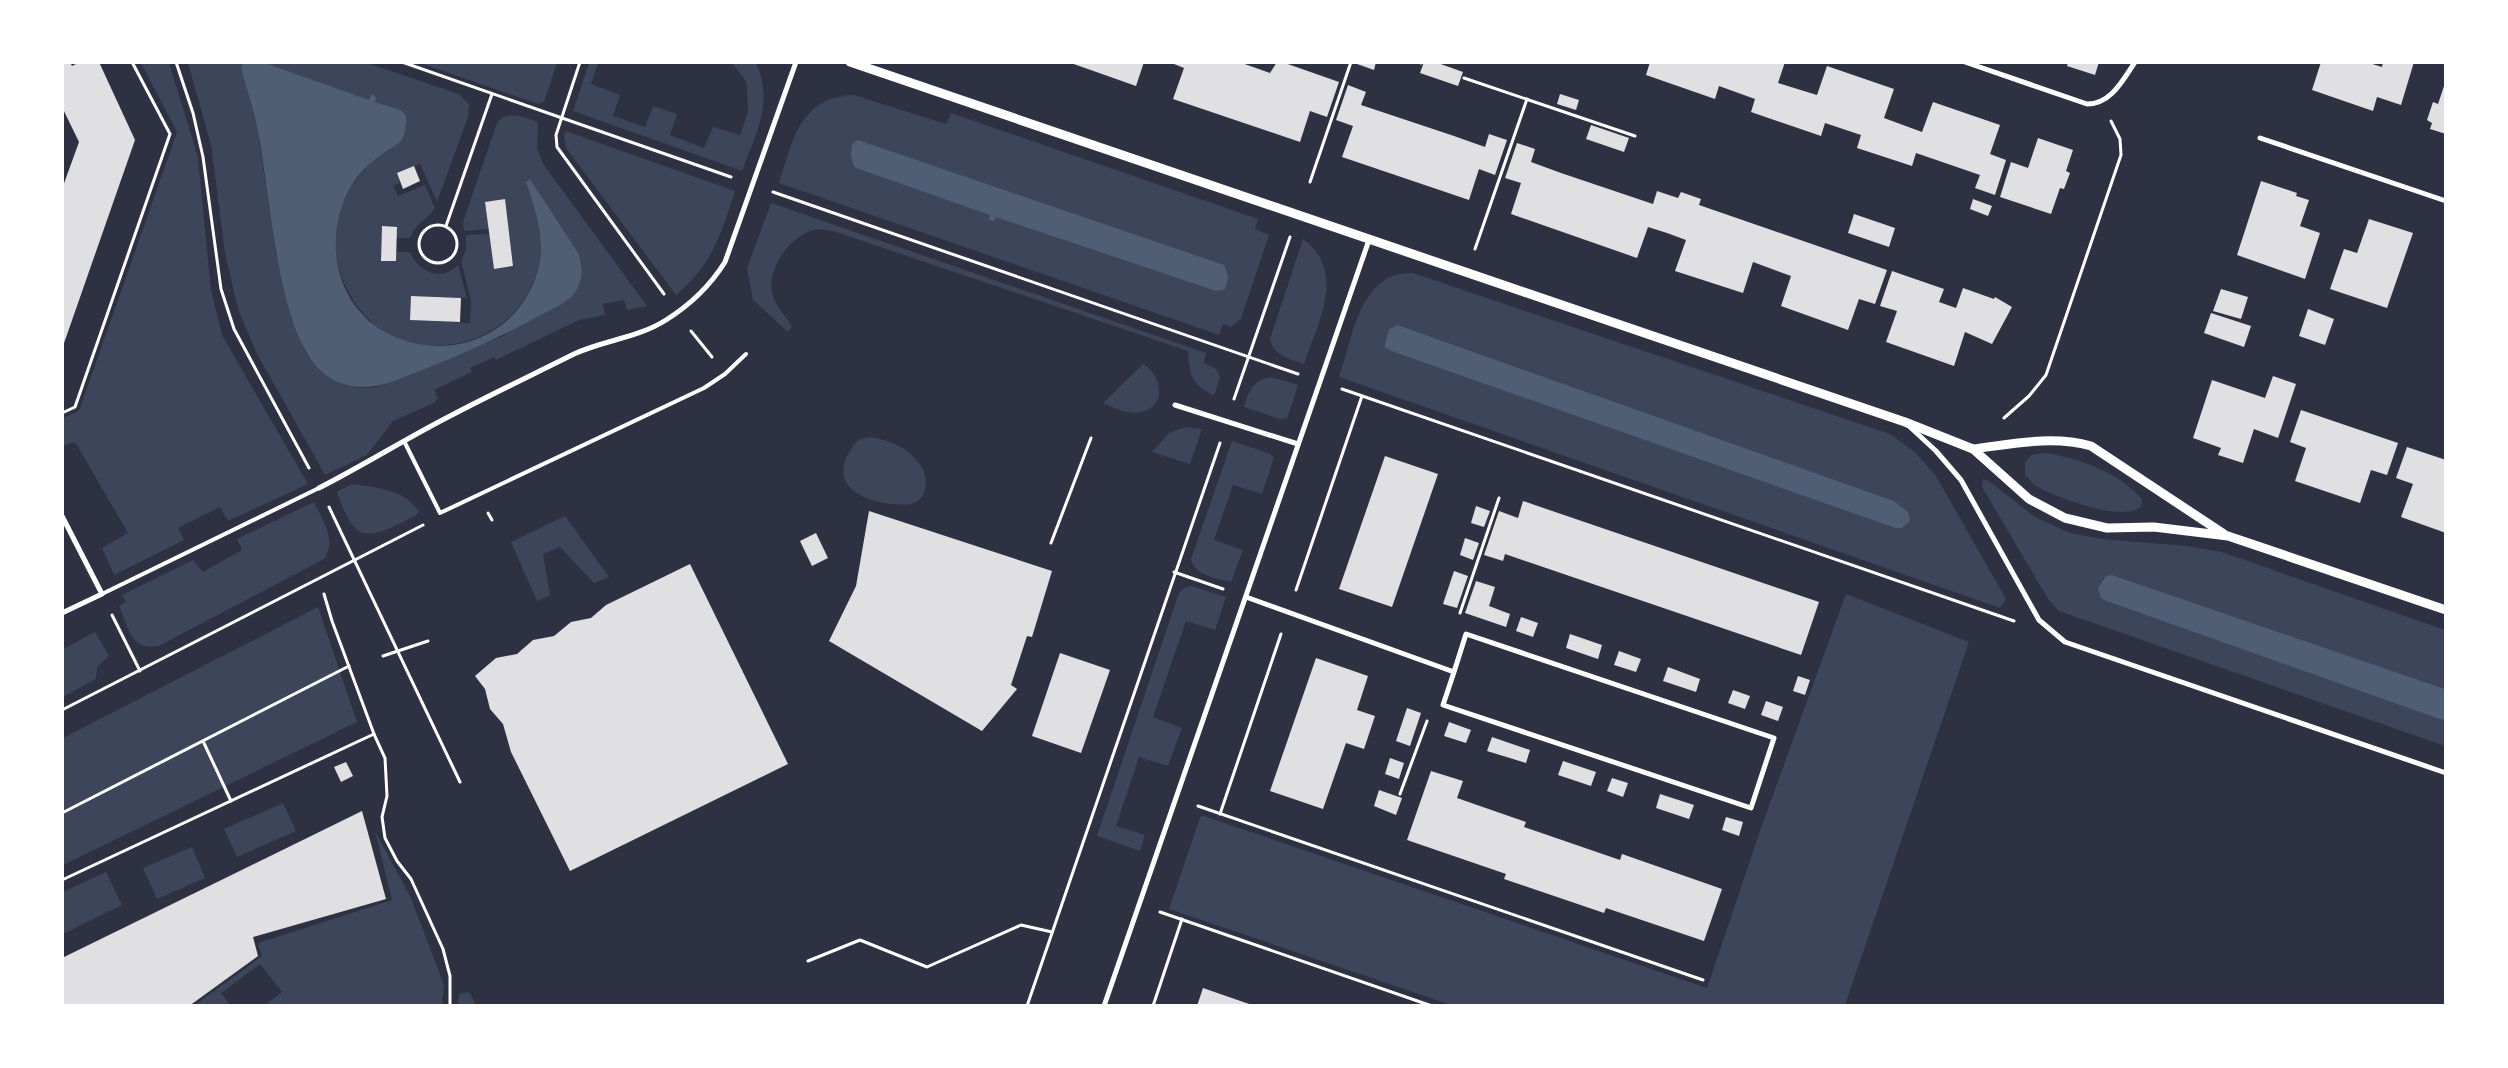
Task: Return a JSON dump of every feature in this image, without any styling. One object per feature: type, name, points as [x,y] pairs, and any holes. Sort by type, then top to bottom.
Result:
[{"type":"street","points":[[319,488],[370,462],[404,440],[592,346],[629,337],[665,321],[702,291],[720,269],[754,185],[796,62]]},
{"type":"street","points":[[850,62],[1905,422],[1973,449],[2029,499],[2065,518],[2107,528],[2154,527],[2228,536],[2446,610]]},
{"type":"street","points":[[1965,62],[2087,104],[2096,104],[2111,95],[2134,62]]},
{"type":"street","points":[[2260,138],[2446,201]]},
{"type":"street","points":[[1104,1006],[1369,240]]},
{"type":"street","points":[[1175,405],[1298,444]]},
{"type":"street","points":[[1905,422],[1936,450],[1961,480],[2039,620],[2065,642],[2446,773]]},
{"type":"street","points":[[1973,449],[2021,442],[2069,440],[2091,446],[2228,536]]},
{"type":"street","points":[[62,516],[102,594],[62,613]]},
{"type":"street","points":[[1246,597],[1454,672]]},
{"type":"street","points":[[1466,634],[1774,738],[1751,808],[1443,704],[1466,634]]},
{"type":"lane","points":[[404,440],[440,514],[704,388],[724,374],[746,354]]},
{"type":"lane","points":[[102,594],[319,488]]},
{"type":"path","points":[[62,413],[75,407],[170,134],[132,62]]},
{"type":"path","points":[[176,62],[193,113],[203,157],[221,289],[232,321],[347,544],[460,782]]},
{"type":"path","points":[[402,62],[2010,621],[2039,620]]},
{"type":"path","points":[[580,62],[556,135],[557,147],[724,374]]},
{"type":"path","points":[[1310,182],[1351,62]]},
{"type":"path","points":[[1464,78],[1635,136]]},
{"type":"path","points":[[446,226],[492,94]]},
{"type":"path","points":[[1468,274],[1527,99]]},
{"type":"path","points":[[1973,449],[1986,434],[2029,396],[2046,376],[2121,156],[2120,139],[2112,123],[2096,104]]},
{"type":"path","points":[[1027,1006],[1174,572],[1298,216]]},
{"type":"path","points":[[434,224],[446,226],[458,241],[454,254],[444,262],[431,262],[422,254],[419,242],[420,236],[434,224]]},
{"type":"path","points":[[1051,543],[1091,438]]},
{"type":"path","points":[[1466,634],[1459,614],[1499,498]]},
{"type":"path","points":[[62,710],[353,559],[413,531],[440,514]]},
{"type":"path","points":[[1174,572],[1246,597]]},
{"type":"path","points":[[102,594],[140,670]]},
{"type":"path","points":[[324,594],[374,734],[385,758],[387,796],[382,817],[385,838],[397,861],[411,879],[442,949],[450,976],[450,1006]]},
{"type":"path","points":[[383,656],[428,641]]},
{"type":"path","points":[[62,812],[349,666]]},
{"type":"path","points":[[1400,794],[1429,717],[1443,704]]},
{"type":"path","points":[[62,880],[374,734]]},
{"type":"path","points":[[202,741],[231,801]]},
{"type":"path","points":[[1176,799],[1703,980]]},
{"type":"path","points":[[1139,904],[1432,1006]]},
{"type":"path","points":[[1153,1006],[1182,919]]},
{"type":"path","points":[[808,961],[860,940],[927,967],[1021,925],[1052,932]]},
{"type":"shaded area","points":[[243,62],[265,63],[369,100],[372,94],[376,97],[375,102],[401,110],[406,116],[405,132],[401,141],[374,160],[357,177],[347,195],[340,214],[336,234],[336,254],[340,274],[347,292],[358,309],[373,324],[398,338],[424,345],[450,345],[475,339],[498,327],[517,310],[532,287],[541,250],[535,210],[526,182],[530,179],[579,254],[581,274],[574,294],[566,301],[503,335],[448,360],[392,382],[383,385],[355,387],[337,382],[329,377],[321,371],[306,351],[294,324],[284,292],[271,220],[262,153],[254,112],[241,68]]},
{"type":"shaded area","points":[[141,63],[169,63],[198,157],[211,290],[222,335],[308,484],[228,521],[220,507],[178,528],[184,540],[114,575],[102,548],[128,533],[75,442],[63,446],[63,418],[79,411],[177,132]]},
{"type":"shaded area","points":[[188,63],[243,63],[241,68],[257,126],[276,254],[291,313],[307,355],[322,372],[344,385],[362,388],[377,387],[409,376],[505,335],[582,264],[579,254],[530,179],[526,182],[537,216],[541,237],[536,275],[519,306],[494,329],[463,342],[430,346],[397,338],[368,319],[346,287],[337,263],[335,238],[341,208],[352,184],[380,152],[401,110],[375,102],[372,95],[369,101],[265,63],[367,63],[459,94],[469,104],[468,117],[437,202],[420,164],[397,174],[400,183],[393,186],[398,196],[425,185],[435,208],[415,229],[410,238],[396,238],[396,227],[382,227],[381,261],[395,261],[396,252],[410,252],[418,265],[437,274],[451,270],[458,265],[467,298],[411,296],[411,320],[470,323],[471,300],[461,261],[466,249],[466,235],[489,234],[494,269],[513,267],[514,271],[504,195],[504,199],[485,202],[489,229],[464,231],[463,222],[497,123],[506,116],[511,115],[522,116],[538,122],[537,149],[544,165],[647,306],[627,310],[624,300],[603,304],[605,315],[579,320],[496,360],[494,357],[470,368],[472,372],[434,390],[438,398],[434,403],[393,421],[367,455],[325,475],[256,352],[238,309],[225,253],[211,145]]},
{"type":"shaded area","points":[[420,63],[557,63],[544,102],[538,104]]},
{"type":"shaded area","points":[[589,63],[598,63],[591,84],[620,95],[613,116],[645,127],[653,106],[677,114],[670,135],[704,148],[713,127],[740,135],[748,112],[747,83],[732,63],[756,63],[761,78],[763,105],[757,131],[742,171],[573,111]]},
{"type":"shaded area","points":[[854,95],[946,124],[951,113],[1258,219],[1255,229],[1269,235],[1241,319],[1231,327],[1223,324],[1219,335],[779,183],[794,137],[810,113],[821,104],[836,98]]},
{"type":"shaded area","points":[[566,131],[735,191],[714,248],[698,272],[676,295],[566,148],[564,137]]},
{"type":"shaded area","points":[[858,140],[1224,265],[1228,278],[1226,286],[1224,290],[1216,291],[996,217],[994,221],[989,220],[990,215],[856,168],[852,160],[851,151],[852,144]]},
{"type":"shaded area","points":[[771,203],[1206,353],[1204,363],[1216,369],[1220,377],[1214,396],[1200,387],[1193,378],[1188,351],[833,231],[818,229],[805,233],[789,246],[777,264],[771,283],[772,293],[778,306],[792,326],[788,332],[753,300],[747,268]]},
{"type":"shaded area","points":[[1303,239],[1316,252],[1324,266],[1326,282],[1321,315],[1304,364],[1279,353],[1272,345],[1270,339]]},
{"type":"shaded area","points":[[1413,273],[1890,434],[1915,452],[1936,476],[2006,599],[2000,608],[1339,377],[1354,326],[1361,310],[1370,295],[1381,283],[1395,275]],"holes":[[[1399,325],[1894,501],[1908,512],[1895,528],[1391,351],[1384,347],[1389,329]]]},
{"type":"shaded area","points":[[1398,325],[1894,501],[1908,512],[1910,521],[1902,528],[1895,528],[1391,351],[1384,347],[1389,329]]},
{"type":"shaded area","points":[[1143,364],[1154,374],[1159,389],[1156,403],[1150,409],[1132,413],[1103,403]]},
{"type":"shaded area","points":[[1271,377],[1298,385],[1287,419],[1283,418],[1283,420],[1244,407],[1247,396],[1252,388],[1260,381]]},
{"type":"shaded area","points":[[1185,427],[1202,429],[1190,464],[1152,452],[1169,433]]},
{"type":"shaded area","points":[[869,437],[899,446],[911,454],[921,466],[926,486],[925,492],[919,500],[907,504],[883,503],[859,494],[845,481],[843,472],[849,452],[858,440]]},
{"type":"shaded area","points":[[1232,441],[1271,454],[1274,457],[1262,494],[1233,485],[1214,540],[1243,550],[1231,582],[1201,573],[1193,565],[1191,559]]},
{"type":"shaded area","points":[[2045,453],[2072,458],[2110,474],[2122,481],[2142,499],[2141,507],[2132,511],[2120,512],[2089,507],[2036,486],[2025,475],[2025,462],[2031,455]]},
{"type":"shaded area","points":[[1983,479],[1990,482],[2035,517],[2070,533],[2102,539],[2187,546],[2222,552],[2445,630],[2445,689],[2112,575],[2103,579],[2109,602],[2445,721],[2445,746],[2059,611],[2048,599],[1982,487]]},
{"type":"shaded area","points":[[352,484],[380,488],[398,494],[414,505],[419,512],[415,516],[386,530],[369,534],[362,533],[350,522],[337,494],[338,491]]},
{"type":"shaded area","points":[[314,502],[325,523],[329,538],[328,552],[324,559],[159,646],[149,647],[142,645],[132,636],[119,606],[126,602],[122,595],[193,560],[203,572],[242,550],[237,539]]},
{"type":"shaded area","points":[[565,516],[609,577],[594,583],[560,547],[543,554],[550,595],[537,601],[511,542]]},
{"type":"shaded area","points":[[2112,575],[2445,689],[2445,721],[2109,602],[2101,598],[2098,588],[2106,576]]},
{"type":"shaded area","points":[[1192,586],[1226,597],[1215,630],[1186,621],[1153,717],[1182,728],[1168,766],[1139,757],[1116,826],[1145,835],[1140,851],[1097,836],[1179,593],[1184,588]]},
{"type":"shaded area","points":[[1846,594],[1969,642],[1845,1005],[1451,1005],[1169,909],[1201,815],[1707,988],[1761,828]]},
{"type":"shaded area","points":[[318,607],[357,722],[63,865],[63,738]]},
{"type":"shaded area","points":[[95,632],[109,656],[97,667],[96,679],[63,697],[63,649]]},
{"type":"shaded area","points":[[283,803],[296,831],[237,857],[224,829]]},
{"type":"shaded area","points":[[375,831],[411,898],[444,985],[442,1005],[265,1005],[282,992],[260,964],[221,993],[230,1005],[195,1005],[262,956],[258,943],[392,900]]},
{"type":"shaded area","points":[[192,847],[205,878],[157,899],[143,868]]},
{"type":"shaded area","points":[[106,872],[122,905],[63,934],[63,892]]},
{"type":"shaded area","points":[[469,992],[476,1005],[458,1005],[459,994]]},
{"type":"building","points":[[62,62],[70,62],[72,66],[80,62],[99,62],[135,140],[63,346],[62,189],[79,142],[62,107]]},
{"type":"building","points":[[1068,62],[1144,62],[1136,86]]},
{"type":"building","points":[[1169,62],[1239,62],[1270,73],[1277,62],[1282,62],[1339,82],[1327,117],[1310,111],[1300,142],[1173,99],[1184,68]]},
{"type":"building","points":[[1357,62],[1376,62],[1374,70],[1357,64]]},
{"type":"building","points":[[1424,62],[1435,62],[1463,72],[1458,86],[1420,73]]},
{"type":"building","points":[[1650,62],[1785,62],[1778,83],[1817,95],[1827,66],[1894,89],[1884,118],[1922,132],[1933,102],[2000,125],[1990,154],[2006,160],[1995,195],[1975,188],[1980,175],[1916,153],[1912,166],[1857,148],[1861,135],[1825,123],[1821,136],[1751,112],[1755,99],[1719,86],[1715,99],[1646,75]]},
{"type":"building","points":[[2068,62],[2099,62],[2095,75],[2067,66]]},
{"type":"building","points":[[2321,62],[2366,62],[2382,67],[2383,62],[2414,62],[2401,105],[2377,97],[2373,111],[2312,90]]},
{"type":"building","points":[[2445,83],[2446,134],[2430,129],[2432,123],[2427,120],[2433,102],[2438,104]]},
{"type":"building","points":[[1348,85],[1366,92],[1361,105],[1485,147],[1489,134],[1507,140],[1495,175],[1479,169],[1469,200],[1342,157],[1353,126],[1336,120]]},
{"type":"building","points":[[1560,94],[1579,100],[1576,110],[1557,104]]},
{"type":"building","points":[[1591,125],[1629,138],[1624,152],[1586,139]]},
{"type":"building","points":[[2038,138],[2073,150],[2066,171],[2070,173],[2064,189],[2060,188],[2051,214],[2000,197],[2011,162],[2028,168]]},
{"type":"building","points":[[1517,143],[1535,149],[1531,162],[1561,173],[1653,204],[1657,191],[1678,198],[1681,192],[1701,199],[1699,205],[1887,270],[1875,304],[1859,299],[1848,330],[1781,306],[1791,276],[1753,262],[1743,293],[1675,271],[1686,240],[1667,233],[1648,227],[1637,258],[1511,214],[1521,183],[1505,178]]},
{"type":"building","points":[[414,166],[420,181],[403,189],[397,173]]},
{"type":"building","points":[[2261,181],[2297,193],[2296,196],[2309,200],[2300,226],[2320,233],[2305,279],[2237,255]]},
{"type":"building","points":[[505,199],[513,266],[494,269],[485,202]]},
{"type":"building","points":[[1973,199],[1992,206],[1988,216],[1970,209]]},
{"type":"building","points":[[1854,214],[1895,228],[1889,247],[1848,233]]},
{"type":"building","points":[[2369,219],[2413,233],[2387,308],[2330,289],[2344,249],[2357,253]]},
{"type":"building","points":[[382,226],[397,227],[396,261],[381,261]]},
{"type":"building","points":[[1892,271],[1944,289],[1939,302],[1956,308],[1963,288],[1994,299],[1995,297],[2012,307],[1992,344],[1965,332],[1954,366],[1886,342],[1897,311],[1880,306]]},
{"type":"building","points":[[2221,289],[2248,297],[2241,319],[2213,311]]},
{"type":"building","points":[[411,296],[461,298],[460,322],[410,320]]},
{"type":"building","points":[[2308,309],[2334,319],[2325,345],[2299,336]]},
{"type":"building","points":[[2211,313],[2251,326],[2244,347],[2204,333]]},
{"type":"building","points":[[2273,376],[2296,384],[2278,438],[2254,429],[2243,463],[2218,455],[2221,448],[2193,438],[2212,380],[2265,398]]},
{"type":"building","points":[[2301,410],[2398,443],[2387,475],[2371,470],[2360,503],[2295,481],[2306,448],[2290,442]]},
{"type":"building","points":[[2407,447],[2446,460],[2446,533],[2401,517],[2413,484],[2396,478]]},
{"type":"building","points":[[1385,456],[1438,474],[1392,607],[1339,589]]},
{"type":"building","points":[[1523,501],[1819,602],[1801,655],[1505,554],[1503,561],[1484,555],[1499,511],[1518,518]]},
{"type":"building","points":[[1476,506],[1490,511],[1484,527],[1471,523]]},
{"type":"building","points":[[869,511],[1052,571],[1032,637],[1027,636],[1011,685],[1017,689],[982,731],[829,641],[856,586]]},
{"type":"building","points":[[816,533],[828,558],[812,566],[800,541]]},
{"type":"building","points":[[1465,538],[1479,543],[1473,560],[1460,555]]},
{"type":"building","points":[[690,564],[788,764],[570,871],[511,752],[503,724],[490,709],[485,689],[475,676],[496,658],[517,654],[533,640],[554,636],[571,622],[591,618],[606,605]]},
{"type":"building","points":[[1454,571],[1468,576],[1457,608],[1443,604]]},
{"type":"building","points":[[1476,581],[1495,587],[1489,606],[1510,614],[1506,627],[1465,613]]},
{"type":"building","points":[[1521,617],[1538,623],[1533,637],[1516,631]]},
{"type":"building","points":[[1570,634],[1602,645],[1598,659],[1566,648]]},
{"type":"building","points":[[1619,651],[1641,659],[1636,672],[1614,665]]},
{"type":"building","points":[[1060,653],[1110,670],[1081,753],[1032,736]]},
{"type":"building","points":[[1316,658],[1368,676],[1357,710],[1375,716],[1364,749],[1346,743],[1323,809],[1270,791]]},
{"type":"building","points":[[1668,667],[1700,679],[1696,692],[1663,681]]},
{"type":"building","points":[[1798,676],[1810,680],[1805,695],[1793,691]]},
{"type":"building","points":[[1733,690],[1750,696],[1745,709],[1728,703]]},
{"type":"building","points":[[1766,701],[1783,707],[1778,721],[1761,715]]},
{"type":"building","points":[[1407,708],[1421,713],[1410,746],[1396,741]]},
{"type":"building","points":[[1449,722],[1471,730],[1466,743],[1444,736]]},
{"type":"building","points":[[1492,737],[1530,750],[1526,763],[1487,751]]},
{"type":"building","points":[[1390,758],[1404,763],[1399,779],[1385,774]]},
{"type":"building","points":[[1563,761],[1596,772],[1591,786],[1558,775]]},
{"type":"building","points":[[346,762],[353,776],[341,782],[334,767]]},
{"type":"building","points":[[1431,771],[1463,781],[1457,798],[1526,822],[1524,827],[1620,860],[1622,854],[1722,889],[1704,941],[1606,908],[1604,913],[1504,879],[1506,874],[1407,840]]},
{"type":"building","points":[[1612,778],[1628,783],[1623,797],[1607,791]]},
{"type":"building","points":[[1379,790],[1402,798],[1396,815],[1374,806]]},
{"type":"building","points":[[1660,794],[1694,805],[1689,819],[1656,808]]},
{"type":"building","points":[[362,811],[386,899],[253,937],[258,956],[189,1006],[62,1006],[62,958]]},
{"type":"building","points":[[1726,817],[1743,822],[1739,836],[1722,830]]},
{"type":"building","points":[[1203,988],[1252,1005],[1252,1006],[1197,1006]]}]
